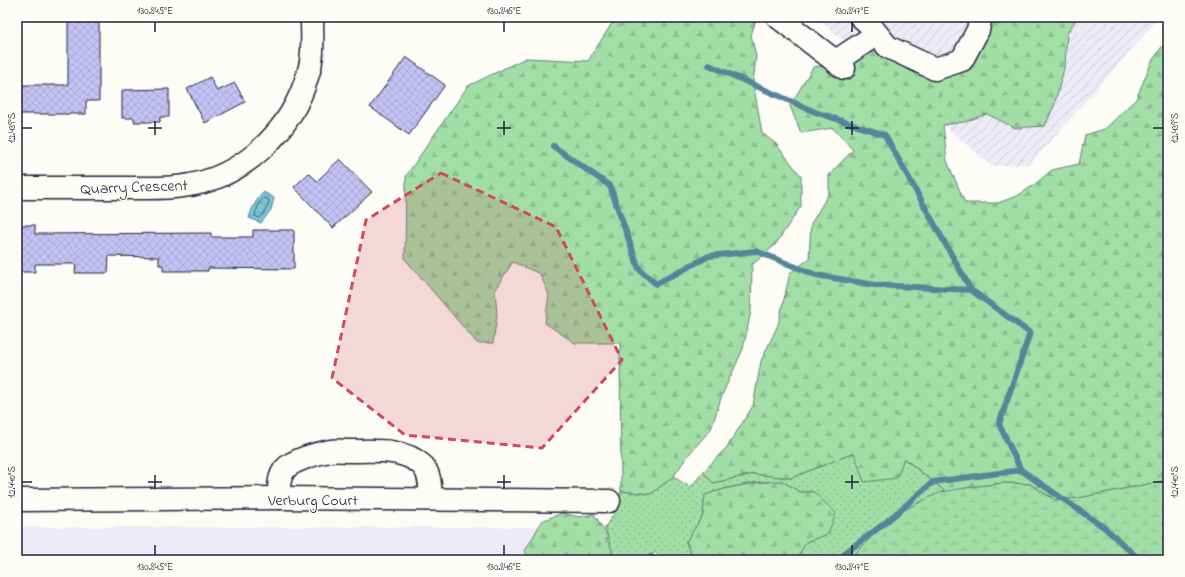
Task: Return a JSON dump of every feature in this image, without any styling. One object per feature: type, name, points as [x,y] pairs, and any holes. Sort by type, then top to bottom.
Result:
[{"type":"street","name":"Quarry Crescent","points":[[17,188],[184,186],[214,179],[236,168],[254,156],[269,143],[290,116],[309,74],[311,62],[312,17]]},
{"type":"street","points":[[778,17],[840,64],[877,34]]},
{"type":"street","points":[[861,17],[888,47],[935,70],[962,60],[978,30],[981,17]]},
{"type":"street","points":[[279,498],[279,483],[281,475],[286,468],[294,462],[330,450],[368,450],[388,451],[401,454],[422,465],[428,474],[430,481],[431,499]]},
{"type":"street","name":"Verburg Court","points":[[17,500],[279,498],[609,501]]},
{"type":"highlighted area","points":[[441,173],[556,227],[622,360],[542,448],[405,435],[332,378],[366,220]]},
{"type":"shaded area","points":[[816,17],[1160,17],[1030,164],[992,166]]},
{"type":"shaded area","points":[[17,527],[605,527],[620,545],[620,560],[17,560]]},
{"type":"green space","points":[[616,17],[757,17],[751,35],[756,57],[753,82],[762,133],[776,144],[801,176],[801,206],[775,245],[752,265],[751,311],[743,349],[722,395],[711,429],[689,454],[673,477],[651,494],[621,491],[620,343],[575,343],[545,323],[549,295],[540,274],[513,262],[495,289],[497,315],[493,343],[477,343],[405,259],[406,176],[468,86],[526,58],[588,61]]},
{"type":"green space","points":[[983,17],[1078,17],[1067,33],[1065,65],[1054,106],[1045,126],[1015,128],[987,114],[964,122],[943,125],[947,161],[965,203],[998,203],[1017,196],[1034,185],[1052,170],[1079,164],[1085,135],[1105,129],[1136,99],[1152,61],[1168,38],[1168,480],[1079,498],[1055,500],[1030,484],[1004,483],[946,492],[904,458],[897,478],[864,482],[854,453],[791,478],[753,474],[713,483],[703,472],[727,447],[753,406],[761,361],[778,325],[790,273],[809,259],[811,224],[829,193],[829,175],[853,150],[833,128],[801,133],[790,106],[813,67],[855,62],[863,57],[873,44],[935,69],[962,60]]},
{"type":"green space","points":[[854,453],[903,458],[946,492],[908,508],[885,523],[849,560],[796,560],[806,542],[828,534],[814,492],[800,492],[782,481],[758,482],[727,488],[705,495],[703,515],[686,542],[693,560],[663,560],[656,552],[645,560],[636,560],[634,558],[614,558],[605,527],[616,511],[621,491],[651,494],[673,477],[691,487],[703,472],[713,483],[753,474],[791,478]]},
{"type":"green space","points":[[1168,480],[1168,560],[849,560],[885,523],[908,508],[941,492],[1004,483],[1030,484],[1055,500],[1079,498]]},
{"type":"green space","points":[[782,481],[800,492],[814,492],[836,513],[828,534],[806,542],[796,560],[693,560],[686,542],[703,515],[705,495],[743,485]]},
{"type":"green space","points":[[562,513],[579,517],[594,514],[608,537],[606,541],[610,544],[614,558],[634,558],[636,560],[530,560],[525,551],[542,521]]},
{"type":"water","points":[[264,192],[274,198],[271,210],[261,223],[249,218],[251,210]]},
{"type":"building","points":[[68,17],[99,17],[99,101],[86,101],[86,114],[17,114],[17,85],[68,85]]},
{"type":"building","points":[[406,57],[445,85],[409,135],[370,107]]},
{"type":"building","points":[[210,77],[217,91],[235,83],[245,102],[205,123],[187,89]]},
{"type":"building","points":[[169,89],[169,117],[160,117],[160,122],[134,122],[134,118],[122,118],[122,90]]},
{"type":"building","points":[[340,159],[372,192],[333,228],[294,187],[309,173],[317,181]]},
{"type":"building","points":[[17,225],[35,225],[35,234],[211,233],[211,237],[253,237],[253,230],[294,230],[294,269],[208,268],[208,271],[163,271],[163,265],[159,265],[159,257],[109,256],[108,273],[75,273],[76,264],[35,264],[35,272],[17,272]]},
{"type":"waterway","points":[[709,65],[815,112],[885,135],[971,290],[1030,333],[999,424],[1021,470]]},
{"type":"waterway","points":[[553,146],[610,186],[639,269],[656,284],[709,256],[756,251],[816,275],[875,285],[971,290]]},
{"type":"waterway","points":[[840,560],[845,553],[885,523],[933,482],[1021,470],[1105,528],[1140,560]]},
{"type":"waterway","points":[[651,557],[654,560]]}]
